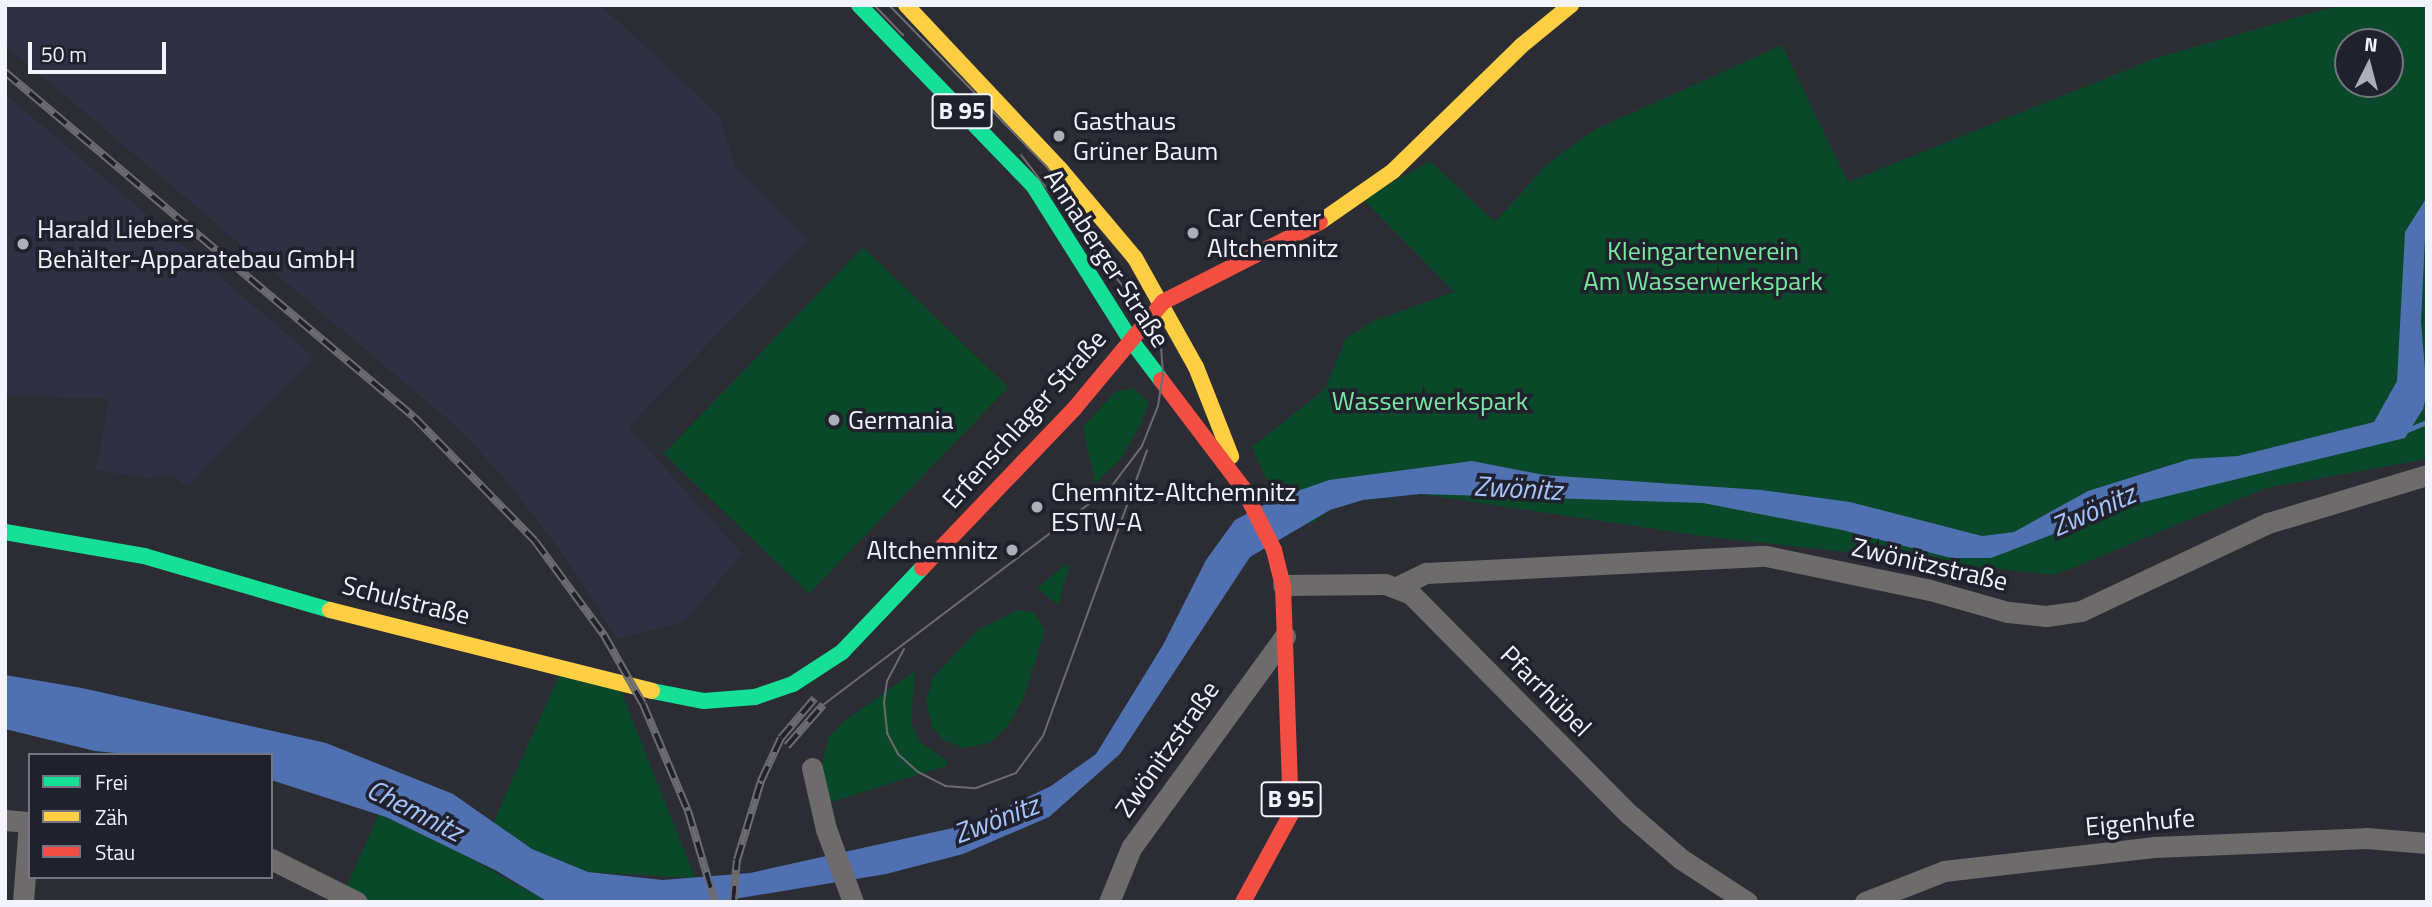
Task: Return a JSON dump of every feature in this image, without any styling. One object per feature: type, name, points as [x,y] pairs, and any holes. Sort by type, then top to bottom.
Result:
[{"type":"main road","name":"Annaberger Straße","points":[[859,5],[1033,185],[1130,339],[1243,488],[1274,550],[1283,585],[1291,814],[1243,902]]},
{"type":"main road","name":"Annaberger Straße","points":[[906,5],[1103,216],[1163,302],[1196,367],[1243,488]]},
{"type":"main road","name":"Erfenschlager Straße","points":[[793,684],[822,668],[861,634],[1074,409],[1163,302],[1312,226],[1351,202],[1393,171],[1521,46],[1571,5]]},
{"type":"main road","name":"Schulstraße","points":[[5,532],[144,556],[270,594],[659,693],[728,701],[793,684]]},
{"type":"street","name":"Zwönitzstraße","points":[[1399,586],[1426,573],[1766,556],[1930,590],[2008,612],[2046,616],[2081,611],[2268,523],[2427,475]]},
{"type":"street","points":[[1283,585],[1399,586]]},
{"type":"street","name":"Pfarrhübel","points":[[1399,586],[1629,814],[1681,859],[1747,902]]},
{"type":"street","name":"Zwönitzstraße","points":[[1109,902],[1131,848],[1285,636]]},
{"type":"street","points":[[812,768],[829,839],[853,902]]},
{"type":"street","points":[[5,820],[28,822]]},
{"type":"street","name":"Eigenhufe","points":[[1865,902],[1944,871],[2154,847],[2366,838],[2427,843]]},
{"type":"street","points":[[23,902],[28,845]]},
{"type":"street","points":[[273,860],[357,902]]},
{"type":"shaded area","points":[[5,5],[600,5],[720,116],[735,168],[808,240],[628,427],[742,554],[685,621],[617,639],[561,551],[505,479],[457,427],[5,45]]},
{"type":"shaded area","points":[[5,94],[314,357],[187,487],[173,475],[149,478],[96,470],[109,399],[5,395]]},
{"type":"green space","name":"Kleingartenverein Am Wasserwerkspark","points":[[2340,5],[2427,5],[2427,459],[2266,488],[2055,575],[1702,536],[1420,494],[1363,500],[1330,510],[1310,525],[1292,492],[1275,499],[1252,447],[1325,389],[1346,338],[1374,321],[1454,292],[1363,199],[1430,161],[1495,222],[1547,164],[1596,129],[1782,45],[1848,182],[2156,58]]},
{"type":"green space","name":"Germania","points":[[863,247],[1008,387],[809,594],[664,453]]},
{"type":"green space","points":[[1133,388],[1149,402],[1142,422],[1120,460],[1095,484],[1083,427],[1115,392]]},
{"type":"green space","points":[[1065,565],[1070,566],[1058,605],[1037,588]]},
{"type":"green space","points":[[1018,610],[1034,612],[1045,631],[1023,699],[1009,724],[990,743],[964,748],[943,740],[932,727],[926,702],[933,677],[979,629]]},
{"type":"green space","points":[[562,669],[618,683],[695,878],[588,872],[532,849],[493,823]]},
{"type":"green space","points":[[915,671],[911,723],[921,743],[948,761],[946,766],[828,803],[823,760],[828,738],[843,722]]},
{"type":"green space","points":[[379,814],[441,842],[548,902],[357,902],[343,894]]},
{"type":"water","points":[[2427,197],[2421,322],[2427,393],[2423,409],[2405,438],[2127,506],[1991,558],[1951,558],[1842,530],[1703,503],[1420,494],[1363,500],[1330,510],[1250,557],[1120,754],[1049,817],[963,854],[886,874],[716,902],[548,902],[497,871],[386,817],[273,781],[273,753],[115,753],[95,751],[5,729],[5,675],[82,688],[326,743],[453,794],[532,849],[588,872],[663,880],[750,873],[971,824],[1051,786],[1096,754],[1163,645],[1206,560],[1235,520],[1275,499],[1329,480],[1472,461],[1544,475],[1761,490],[1850,502],[1982,536],[2014,532],[2088,491],[2190,459],[2238,456],[2374,422],[2397,381],[2405,232]]},
{"type":"waterway","points":[[2407,430],[2427,422]]},
{"type":"tram line","points":[[874,5],[903,35]]},
{"type":"tram line","points":[[823,705],[1111,487],[1142,446],[1158,406],[1163,375],[1161,346],[1151,314],[1091,224],[1047,167],[889,5]]},
{"type":"tram line","points":[[1021,155],[1122,285],[1147,331]]},
{"type":"tram line","points":[[904,649],[887,681],[884,702],[887,733],[898,754],[918,772],[945,786],[976,788],[1016,773],[1043,736],[1147,450]]},
{"type":"railway","points":[[5,72],[414,417],[535,541],[604,635],[643,704],[688,811],[715,902]]},
{"type":"railway","points":[[733,902],[737,860],[761,781],[781,738],[815,698]]},
{"type":"railway","points":[[787,746],[823,705]]},
{"type":"traffic: fast","points":[[859,5],[1033,185],[1130,339],[1161,380]]},
{"type":"traffic: fast","points":[[5,532],[144,556],[330,610]]},
{"type":"traffic: fast","points":[[652,691],[704,701],[755,697],[793,684],[842,652],[922,568]]},
{"type":"traffic: slow","points":[[906,5],[1060,169],[1135,258],[1196,367],[1231,456]]},
{"type":"traffic: slow","points":[[1320,222],[1393,171],[1521,46],[1571,5]]},
{"type":"traffic: slow","points":[[330,610],[652,691]]},
{"type":"traffic: jam","points":[[922,568],[1074,409],[1163,302],[1320,222]]},
{"type":"traffic: jam","points":[[1161,380],[1243,488],[1274,550],[1283,585],[1291,814],[1243,902]]},
{"type":"place","name":"Gasthaus Grüner Baum","points":[[1059,136]]},
{"type":"place","name":"Car Center Altchemnitz","points":[[1193,233]]},
{"type":"place","name":"Harald Liebers Behälter-Apparatebau GmbH","points":[[23,244]]},
{"type":"place","name":"Germania","points":[[834,420]]},
{"type":"place","name":"Chemnitz-Altchemnitz ESTW-A","points":[[1037,507]]},
{"type":"place","name":"Altchemnitz","points":[[1012,550]]},
{"type":"park label","name":"Wasserwerkspark","points":[[1430,401]]},
{"type":"water label","name":"Zwönitz","points":[[1518,488]]},
{"type":"water label","name":"Zwönitz","points":[[2093,510]]},
{"type":"water label","name":"Chemnitz","points":[[415,810]]},
{"type":"water label","name":"Zwönitz","points":[[996,819]]}]
